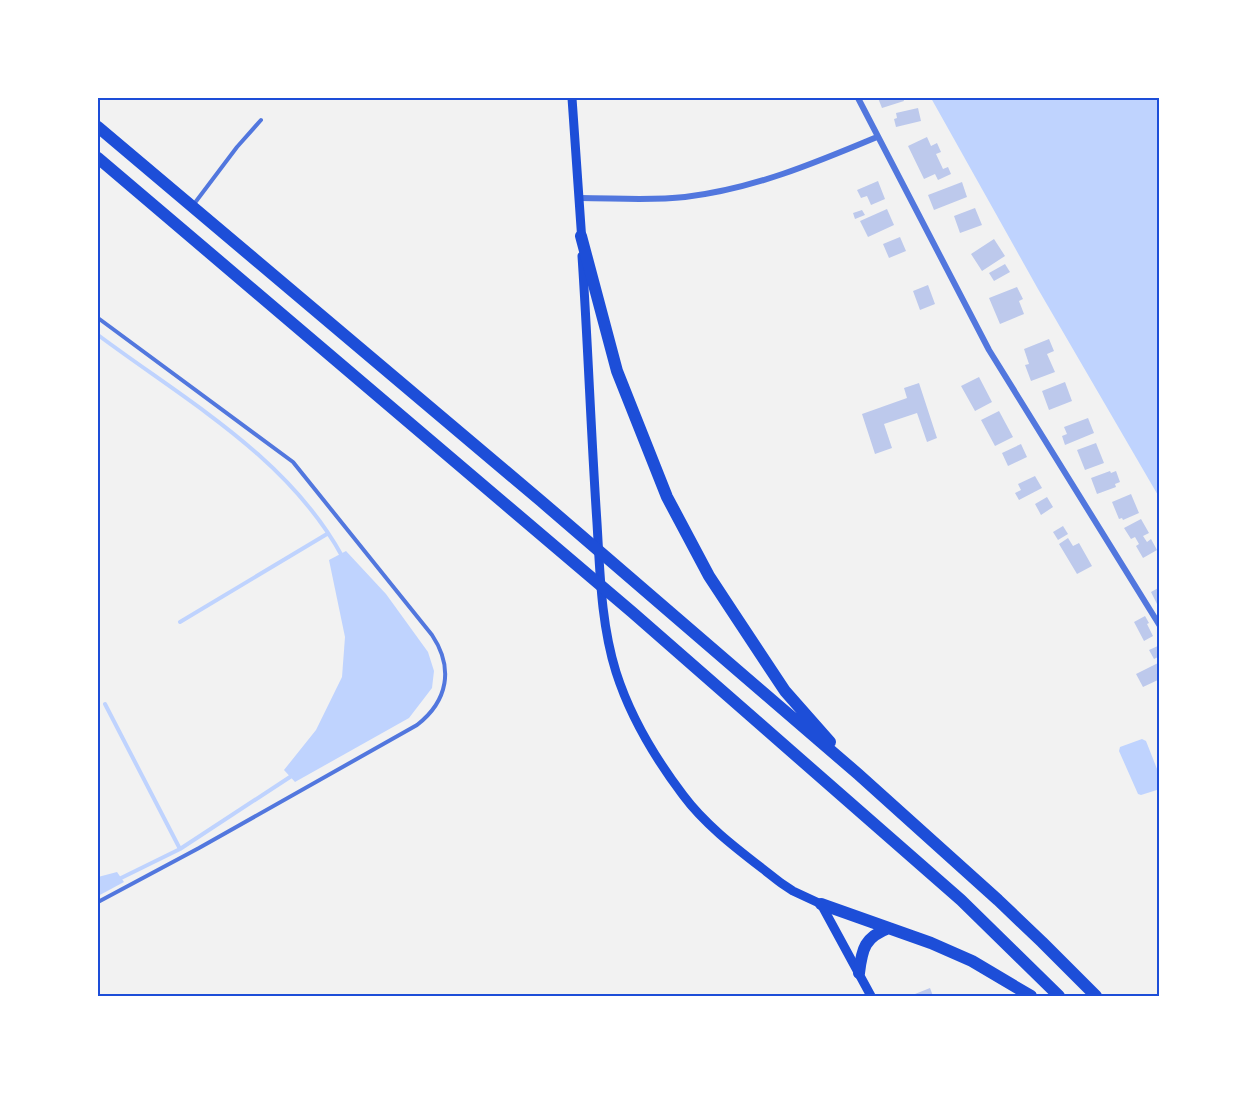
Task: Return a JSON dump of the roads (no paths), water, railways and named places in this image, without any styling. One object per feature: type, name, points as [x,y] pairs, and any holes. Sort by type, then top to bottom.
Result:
[{"type":"highway","points":[[98,127],[541,501],[858,774],[998,900],[1096,996]]},
{"type":"highway","points":[[98,158],[632,612],[961,900],[1059,996]]},
{"type":"highway","points":[[581,236],[617,370],[649,455],[687,537],[709,576],[785,691],[858,774]]},
{"type":"highway","points":[[821,904],[932,943],[972,961],[1031,996]]},
{"type":"highway","points":[[859,973],[861,952],[874,934],[889,928]]},
{"type":"main road","points":[[572,98],[580,198],[590,422],[603,615],[616,674],[640,731],[683,795],[699,814],[781,883],[821,904],[871,996]]},
{"type":"street","points":[[858,98],[877,137],[911,196],[946,270],[989,350],[1160,626]]},
{"type":"street","points":[[580,198],[683,198],[714,193],[788,174],[877,137]]},
{"type":"lane","points":[[191,207],[261,120]]},
{"type":"lane","points":[[98,318],[292,462],[432,635],[441,651],[445,670],[445,681],[439,701],[433,711],[417,725],[98,902]]},
{"type":"water","points":[[931,98],[1159,98],[1159,497],[1038,289]]},
{"type":"water","points":[[346,551],[386,594],[428,652],[434,671],[432,688],[409,718],[295,782],[284,770],[316,730],[342,677],[345,637],[329,560]]},
{"type":"water","points":[[1142,739],[1146,741],[1159,774],[1160,789],[1141,795],[1138,794],[1119,751],[1120,747]]},
{"type":"water","points":[[117,872],[124,882],[98,896],[98,877]]},
{"type":"waterway","points":[[98,335],[199,407],[264,460],[320,521],[342,556]]},
{"type":"waterway","points":[[180,622],[327,534]]},
{"type":"waterway","points":[[105,704],[180,849]]},
{"type":"waterway","points":[[117,880],[180,849],[293,775]]}]
